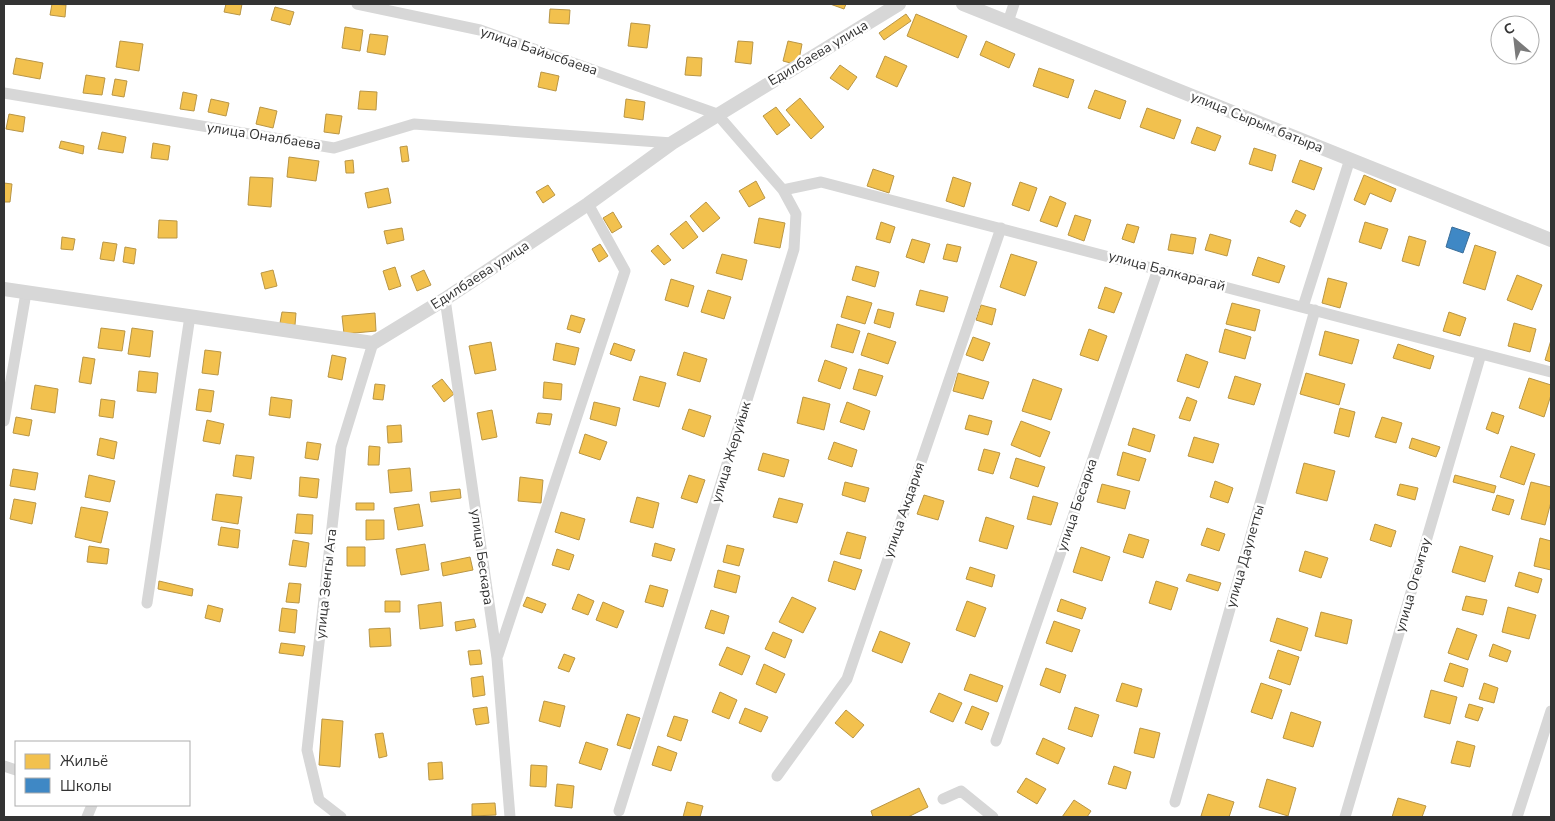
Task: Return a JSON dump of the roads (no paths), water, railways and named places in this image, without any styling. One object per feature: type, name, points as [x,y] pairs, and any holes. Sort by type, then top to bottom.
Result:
[{"type":"street","name":"улица Байысбаева","points":[[357,4],[480,30],[717,114]]},
{"type":"street","name":"Едилбаева улица","points":[[373,343],[445,299],[588,204],[672,143],[899,4]]},
{"type":"street","name":"улица Сырым батыра","points":[[963,4],[1551,240]]},
{"type":"street","points":[[1008,22],[1014,4]]},
{"type":"street","name":"улица Оналбаева","points":[[4,93],[334,148],[414,124],[672,143]]},
{"type":"street","name":"улица Жеруйык","points":[[619,811],[794,249],[796,214],[783,190],[717,114]]},
{"type":"street","name":"улица Даулетты","points":[[1175,802],[1350,159]]},
{"type":"street","name":"улица Балкарагай","points":[[783,190],[821,182],[1551,372]]},
{"type":"street","points":[[497,658],[624,271],[588,204]]},
{"type":"street","name":"улица Акдария","points":[[777,776],[846,679],[1001,228]]},
{"type":"street","name":"улица Бесарка","points":[[996,741],[1158,269]]},
{"type":"street","points":[[4,289],[373,343]]},
{"type":"street","points":[[4,421],[26,293]]},
{"type":"street","name":"улица Бескара","points":[[445,299],[497,658],[510,817]]},
{"type":"street","points":[[146,603],[190,316]]},
{"type":"street","name":"улица Зенгы Ата","points":[[341,817],[319,800],[307,750],[341,448],[373,343]]},
{"type":"street","name":"улица Огемтау","points":[[1345,817],[1481,354]]},
{"type":"street","points":[[1517,817],[1551,711]]},
{"type":"street","points":[[944,800],[961,791],[993,817]]}]
